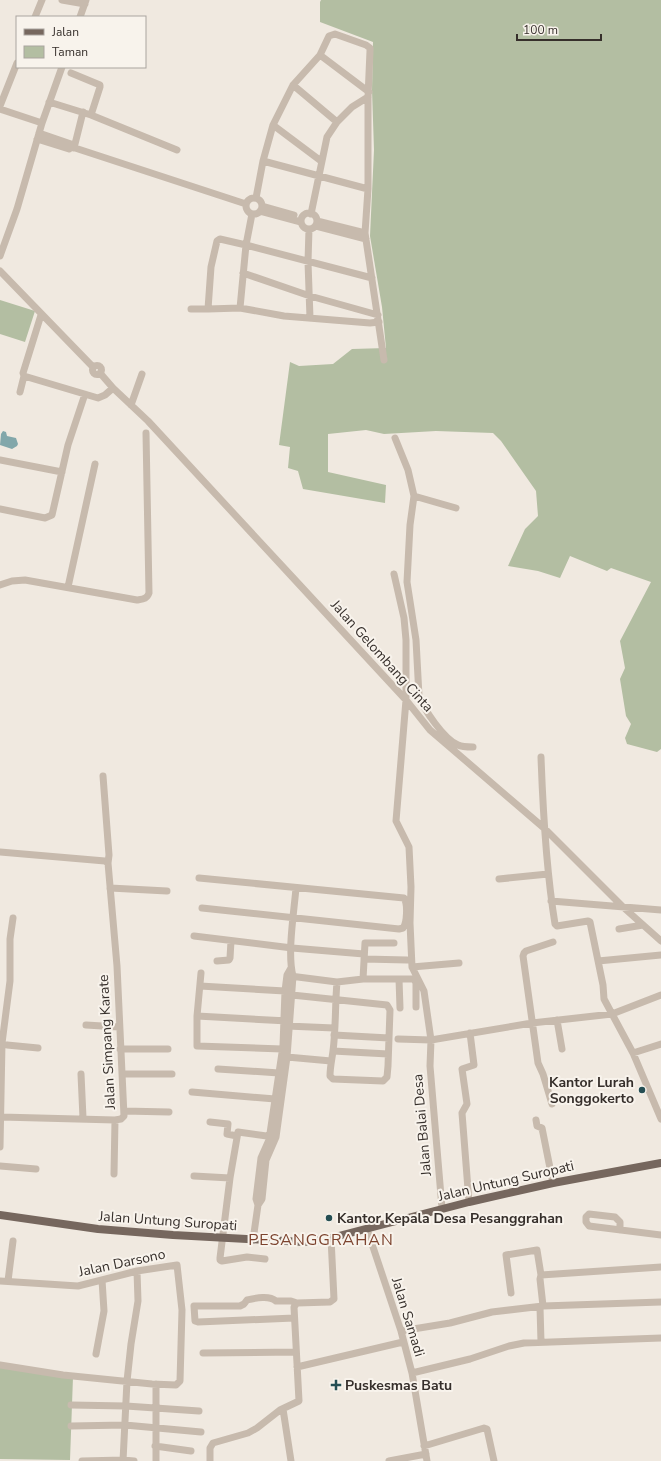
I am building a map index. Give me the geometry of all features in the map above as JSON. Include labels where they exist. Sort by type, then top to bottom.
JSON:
[{"type":"main road","name":"Jalan Untung Suropati","points":[[0,1215],[116,1231],[304,1242],[331,1238],[442,1208],[553,1183],[661,1163]]},
{"type":"street","points":[[35,16],[42,0]]},
{"type":"street","points":[[62,0],[85,2],[80,16]]},
{"type":"street","points":[[256,198],[263,160],[273,125],[293,85],[320,55],[329,36],[333,33],[366,45],[370,48],[370,51],[368,94],[368,188],[365,236],[384,360]]},
{"type":"street","points":[[320,55],[368,94]]},
{"type":"street","points":[[0,106],[16,66]]},
{"type":"street","points":[[0,256],[17,208],[42,123],[62,68]]},
{"type":"street","points":[[71,73],[100,85],[91,115]]},
{"type":"street","points":[[293,85],[337,122]]},
{"type":"street","points":[[311,214],[327,138],[337,122],[368,94]]},
{"type":"street","points":[[50,102],[91,115],[177,150]]},
{"type":"street","points":[[0,109],[42,123]]},
{"type":"street","points":[[73,148],[83,112]]},
{"type":"street","points":[[273,125],[321,162]]},
{"type":"street","points":[[38,136],[69,149],[73,148],[246,204]]},
{"type":"street","points":[[263,160],[318,176],[368,188]]},
{"type":"street","points":[[246,204],[251,198],[256,198],[260,200],[261,209]]},
{"type":"street","points":[[246,204],[248,211],[252,214]]},
{"type":"street","points":[[252,214],[261,209]]},
{"type":"street","points":[[261,209],[302,219]]},
{"type":"street","points":[[240,308],[246,245],[252,214]]},
{"type":"street","points":[[302,219],[307,214],[316,216],[308,262],[310,318]]},
{"type":"street","points":[[302,219],[305,228],[314,225],[365,236]]},
{"type":"street","points":[[208,309],[211,267],[217,241],[220,239],[372,278]]},
{"type":"street","points":[[0,271],[41,315],[23,373],[24,376],[20,392]]},
{"type":"street","points":[[243,274],[378,319]]},
{"type":"street","points":[[191,309],[240,308],[284,316],[370,323],[378,319]]},
{"type":"street","name":"Jalan Gelombang Cinta","points":[[41,315],[93,368],[92,371],[94,374],[96,375],[100,373],[113,388],[151,425],[406,700],[430,730],[544,828],[623,907],[661,941]]},
{"type":"street","points":[[131,405],[142,374]]},
{"type":"street","points":[[24,376],[98,398],[102,397],[113,388]]},
{"type":"street","points":[[0,509],[45,518],[49,517],[53,513],[68,445],[85,394]]},
{"type":"street","points":[[0,585],[12,581],[24,580],[137,600],[143,599],[148,595],[146,433]]},
{"type":"street","points":[[395,438],[408,470],[414,496],[410,525],[407,582],[416,640],[419,696],[433,722],[454,743],[462,746],[473,747]]},
{"type":"street","points":[[0,460],[62,472]]},
{"type":"street","points":[[68,587],[95,464]]},
{"type":"street","points":[[414,496],[456,508]]},
{"type":"street","points":[[394,574],[404,618],[406,640],[406,700],[396,821],[409,847],[412,967],[458,963]]},
{"type":"street","points":[[541,757],[544,828],[551,901],[555,924],[556,926],[589,921],[598,961],[604,999],[633,1053],[661,1119]]},
{"type":"street","name":"Jalan Simpang Karate","points":[[1,1117],[115,1120],[123,1118],[124,1111],[117,966],[108,864],[103,776]]},
{"type":"street","points":[[0,852],[105,861],[108,864]]},
{"type":"street","points":[[499,880],[548,874]]},
{"type":"street","points":[[199,878],[404,898],[406,902],[406,925],[399,929],[202,908]]},
{"type":"street","points":[[110,888],[167,891]]},
{"type":"street","points":[[273,1137],[275,1099],[287,1057],[287,994],[291,968],[296,888]]},
{"type":"street","points":[[551,901],[661,910]]},
{"type":"street","points":[[0,1147],[3,999],[10,981],[10,939],[13,918]]},
{"type":"street","points":[[619,929],[643,925]]},
{"type":"street","points":[[194,936],[407,960]]},
{"type":"street","points":[[217,961],[229,960],[231,941]]},
{"type":"street","points":[[552,1104],[543,1074],[538,1065],[523,954],[526,951],[553,942]]},
{"type":"street","points":[[363,979],[364,944],[394,943]]},
{"type":"street","points":[[598,961],[661,955]]},
{"type":"street","name":"Jalan Balai Desa","points":[[412,967],[424,991],[431,1040],[430,1066],[442,1208]]},
{"type":"street","points":[[201,973],[197,1016],[197,1046],[282,1049]]},
{"type":"street","points":[[290,976],[337,982],[363,979],[414,979],[416,1007]]},
{"type":"street","points":[[399,979],[400,1008]]},
{"type":"street","points":[[200,986],[287,994],[336,1000],[388,1006],[390,1010],[387,1077],[383,1081],[333,1079],[330,1076],[333,1051],[334,1032],[336,1000],[337,982]]},
{"type":"street","points":[[398,1039],[431,1040],[532,1023],[612,1014],[661,995]]},
{"type":"street","points":[[197,1016],[287,1023],[334,1032],[389,1038]]},
{"type":"street","points":[[557,1020],[562,1049]]},
{"type":"street","points":[[253,1240],[258,1205],[262,1199],[267,1155],[273,1137],[281,1075],[282,1049],[287,1023]]},
{"type":"street","points":[[86,1025],[119,1027]]},
{"type":"street","points":[[469,1202],[462,1113],[468,1104],[462,1069],[474,1065],[470,1033]]},
{"type":"street","points":[[1,1043],[38,1048]]},
{"type":"street","points":[[633,1053],[661,1044]]},
{"type":"street","points":[[120,1049],[168,1049]]},
{"type":"street","points":[[333,1051],[388,1054]]},
{"type":"street","points":[[287,1057],[331,1061]]},
{"type":"street","points":[[218,1069],[281,1075]]},
{"type":"street","points":[[81,1074],[83,1118]]},
{"type":"street","points":[[122,1074],[172,1074]]},
{"type":"street","points":[[192,1092],[275,1099]]},
{"type":"street","points":[[124,1111],[169,1112]]},
{"type":"street","points":[[114,1174],[115,1120]]},
{"type":"street","points":[[536,1120],[537,1126],[542,1128],[553,1183]]},
{"type":"street","points":[[210,1122],[228,1124],[227,1134],[237,1136]]},
{"type":"street","points":[[265,1259],[253,1257],[228,1261],[220,1260],[230,1178],[238,1132],[273,1137]]},
{"type":"street","points":[[0,1166],[36,1169]]},
{"type":"street","points":[[194,1176],[230,1178]]},
{"type":"street","name":"Jalan Samadi","points":[[366,1229],[401,1332],[412,1373],[427,1458]]},
{"type":"street","points":[[620,1230],[661,1234]]},
{"type":"street","points":[[294,1318],[198,1322],[195,1320],[194,1306],[240,1306],[247,1300],[268,1297],[273,1298],[276,1301],[330,1302],[334,1299],[331,1238]]},
{"type":"street","points":[[8,1281],[13,1241]]},
{"type":"street","points":[[511,1293],[506,1255],[537,1250],[541,1275],[541,1342]]},
{"type":"street","name":"Jalan Darsono","points":[[0,1281],[78,1286],[137,1271],[177,1265],[182,1310],[180,1381],[178,1384],[174,1385],[156,1384]]},
{"type":"street","points":[[541,1275],[661,1267]]},
{"type":"street","points":[[123,1460],[127,1381],[138,1301],[137,1271]]},
{"type":"street","points":[[96,1354],[104,1311],[102,1280]]},
{"type":"street","points":[[210,1461],[210,1448],[213,1443],[248,1433],[299,1400],[294,1318],[294,1307],[297,1302]]},
{"type":"street","points":[[401,1332],[450,1323],[492,1312],[541,1307],[661,1302]]},
{"type":"street","points":[[412,1373],[518,1344],[661,1338]]},
{"type":"street","points":[[297,1367],[403,1342]]},
{"type":"street","points":[[203,1353],[296,1352]]},
{"type":"street","points":[[0,1365],[63,1375],[156,1384],[156,1461]]},
{"type":"street","points":[[71,1405],[126,1406],[199,1411]]},
{"type":"street","points":[[283,1409],[291,1461]]},
{"type":"street","points":[[71,1426],[125,1425],[201,1432]]},
{"type":"street","points":[[424,1446],[484,1428],[487,1429],[494,1461]]},
{"type":"street","points":[[156,1446],[191,1451]]},
{"type":"street","points":[[389,1461],[427,1458]]},
{"type":"street","points":[[82,1461],[134,1461]]},
{"type":"green space","points":[[321,0],[661,0],[661,749],[657,752],[627,744],[625,738],[631,724],[626,716],[620,679],[625,668],[620,641],[651,582],[611,568],[607,571],[570,556],[560,578],[538,571],[508,566],[525,529],[538,516],[536,491],[501,441],[493,433],[436,431],[384,434],[366,430],[328,434],[328,472],[386,485],[385,503],[303,489],[298,471],[288,468],[290,447],[279,445],[290,362],[299,366],[333,364],[352,349],[386,348],[382,307],[370,236],[374,150],[372,90],[373,42],[320,22]]},
{"type":"green space","points":[[0,300],[35,311],[25,342],[0,334]]},
{"type":"green space","points":[[0,1366],[73,1377],[70,1460],[0,1459]]},
{"type":"water","points":[[3,431],[6,432],[7,436],[16,438],[18,444],[17,446],[12,449],[0,445],[1,434]]},
{"type":"place","name":"Kantor Lurah Songgokerto","points":[[642,1090]]},
{"type":"place","name":"Kantor Kepala Desa Pesanggrahan","points":[[329,1218]]},
{"type":"place","name":"Puskesmas Batu","points":[[336,1385]]},
{"type":"district","name":"PESANGGRAHAN","points":[[321,1240]]}]
